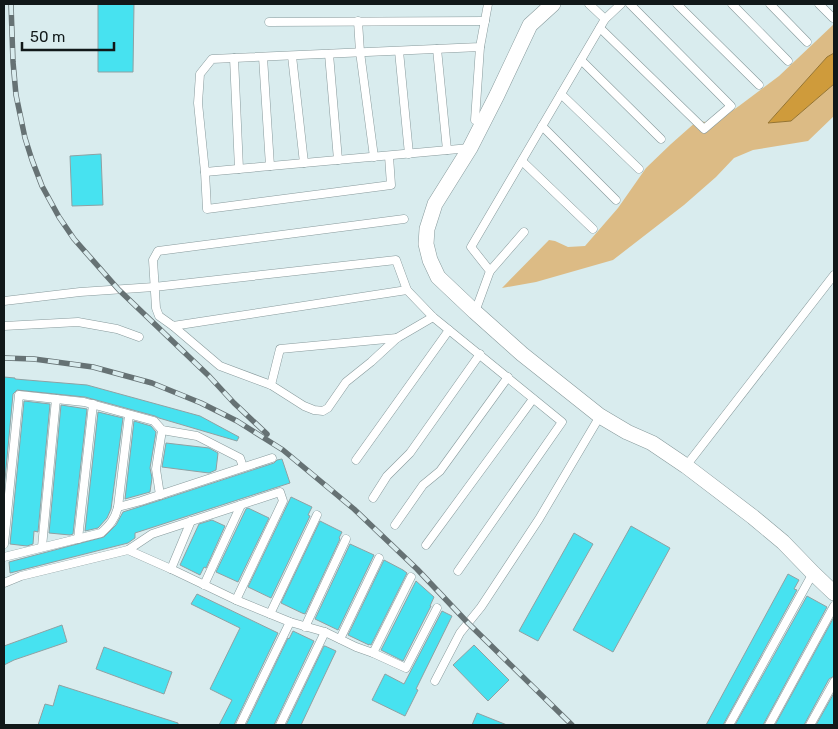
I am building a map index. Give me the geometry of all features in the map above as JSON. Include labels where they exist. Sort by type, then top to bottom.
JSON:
[{"type":"street","points":[[553,4],[530,25],[470,148],[435,204],[427,229],[426,244],[430,260],[438,277],[522,354],[600,416],[627,432],[652,443],[686,466],[753,517],[783,542],[834,593]]},
{"type":"lane","points":[[474,120],[480,47],[488,4]]},
{"type":"lane","points":[[589,4],[605,19]]},
{"type":"lane","points":[[490,272],[471,247],[605,19],[621,4]]},
{"type":"lane","points":[[600,28],[704,129],[731,106],[630,4]]},
{"type":"lane","points":[[677,4],[759,85]]},
{"type":"lane","points":[[732,4],[788,61]]},
{"type":"lane","points":[[770,4],[806,42]]},
{"type":"lane","points":[[819,4],[834,17]]},
{"type":"lane","points":[[358,21],[360,52],[374,157]]},
{"type":"lane","points":[[269,22],[485,21]]},
{"type":"lane","points":[[389,156],[392,185],[207,209],[206,172],[198,103],[200,74],[212,59],[480,47]]},
{"type":"lane","points":[[437,49],[447,150]]},
{"type":"lane","points":[[399,51],[409,154]]},
{"type":"lane","points":[[329,54],[338,160]]},
{"type":"lane","points":[[292,56],[304,163]]},
{"type":"lane","points":[[263,57],[270,166]]},
{"type":"lane","points":[[234,58],[239,169]]},
{"type":"lane","points":[[581,60],[661,139]]},
{"type":"lane","points":[[561,94],[639,168]]},
{"type":"lane","points":[[542,126],[616,200]]},
{"type":"lane","points":[[206,172],[470,148]]},
{"type":"lane","points":[[522,161],[593,229]]},
{"type":"lane","points":[[404,219],[158,251],[153,260],[156,308],[159,316],[220,366],[271,386],[304,406],[323,411],[328,408],[346,382],[397,338],[433,317]]},
{"type":"lane","points":[[475,312],[490,272],[524,232]]},
{"type":"lane","points":[[4,301],[80,292],[154,287],[396,260],[407,290],[433,317],[562,422],[458,571]]},
{"type":"lane","points":[[686,466],[834,275]]},
{"type":"lane","points":[[173,326],[407,290]]},
{"type":"lane","points":[[4,326],[78,322],[117,329],[139,337]]},
{"type":"lane","points":[[356,460],[449,330]]},
{"type":"lane","points":[[271,386],[280,350],[397,338]]},
{"type":"lane","points":[[373,498],[387,476],[410,453],[480,354]]},
{"type":"lane","points":[[395,525],[423,486],[440,470],[508,377]]},
{"type":"lane","points":[[4,544],[19,395],[84,402],[154,421],[162,430],[197,436],[240,458],[243,467]]},
{"type":"lane","points":[[42,547],[56,399]]},
{"type":"lane","points":[[426,545],[533,399]]},
{"type":"lane","points":[[78,539],[93,404]]},
{"type":"lane","points":[[4,557],[101,533],[110,524],[115,517],[118,507],[129,415]]},
{"type":"lane","points":[[435,681],[460,633],[481,608],[534,527],[600,416]]},
{"type":"lane","points":[[160,494],[156,468],[162,430]]},
{"type":"lane","points":[[118,507],[272,458]]},
{"type":"lane","points":[[4,583],[21,576],[128,550],[152,534],[280,492],[283,501],[236,600]]},
{"type":"lane","points":[[204,585],[241,505]]},
{"type":"lane","points":[[270,614],[317,515]]},
{"type":"lane","points":[[171,569],[191,521]]},
{"type":"lane","points":[[305,626],[346,540]]},
{"type":"lane","points":[[128,550],[236,600],[290,622],[324,632],[406,668],[437,608]]},
{"type":"lane","points":[[340,639],[379,558]]},
{"type":"lane","points":[[728,725],[813,574]]},
{"type":"lane","points":[[373,653],[411,577]]},
{"type":"lane","points":[[769,725],[834,606]]},
{"type":"lane","points":[[240,725],[290,622]]},
{"type":"lane","points":[[280,725],[324,632]]},
{"type":"lane","points":[[810,725],[834,682]]},
{"type":"shaded area","points":[[834,24],[834,53],[827,57],[768,123],[791,121],[834,84],[834,116],[808,141],[753,150],[734,158],[716,177],[684,205],[613,260],[536,282],[502,288],[549,240],[568,247],[585,246],[618,208],[646,168],[671,144],[697,121],[715,123],[739,106],[779,76]]},
{"type":"shaded area","points":[[834,53],[834,84],[791,121],[768,123],[827,57]]},
{"type":"building","points":[[98,4],[134,4],[133,72],[98,72]]},
{"type":"building","points":[[101,154],[103,205],[72,206],[70,156]]},
{"type":"building","points":[[4,377],[87,385],[200,416],[239,437],[237,441],[85,397],[17,390],[13,394],[4,490]]},
{"type":"building","points":[[24,401],[50,404],[38,532],[34,531],[33,544],[27,546],[10,544]]},
{"type":"building","points":[[61,405],[87,409],[73,534],[70,535],[49,533]]},
{"type":"building","points":[[98,412],[123,418],[111,509],[107,518],[98,528],[85,531]]},
{"type":"building","points":[[134,421],[151,426],[156,432],[150,468],[152,478],[150,492],[125,499]]},
{"type":"building","points":[[166,443],[209,448],[218,453],[216,470],[209,473],[162,467]]},
{"type":"building","points":[[282,459],[290,483],[135,533],[135,538],[128,543],[10,573],[9,562],[104,537],[116,525],[123,512]]},
{"type":"building","points":[[291,497],[312,507],[308,515],[310,516],[271,598],[248,587]]},
{"type":"building","points":[[248,508],[269,518],[238,582],[216,572]]},
{"type":"building","points":[[212,520],[225,526],[206,568],[204,567],[200,575],[180,565],[199,524]]},
{"type":"building","points":[[320,521],[342,532],[305,614],[281,603]]},
{"type":"building","points":[[631,526],[670,548],[613,652],[573,630]]},
{"type":"building","points":[[574,533],[593,544],[538,641],[519,631]]},
{"type":"building","points":[[350,544],[374,555],[338,630],[315,619]]},
{"type":"building","points":[[384,560],[407,573],[371,645],[369,645],[348,635]]},
{"type":"building","points":[[788,574],[799,580],[794,589],[797,590],[723,725],[706,725]]},
{"type":"building","points":[[416,581],[434,597],[403,661],[381,650]]},
{"type":"building","points":[[197,594],[278,633],[234,725],[219,725],[232,700],[210,689],[240,628],[191,604]]},
{"type":"building","points":[[807,596],[827,607],[763,725],[735,725]]},
{"type":"building","points":[[442,611],[452,616],[416,689],[418,690],[405,716],[372,700],[385,674],[404,684]]},
{"type":"building","points":[[834,617],[834,676],[829,679],[804,725],[775,725]]},
{"type":"building","points":[[62,625],[67,642],[4,665],[4,646]]},
{"type":"building","points":[[293,631],[314,641],[274,725],[246,725],[288,638]]},
{"type":"building","points":[[474,645],[509,680],[488,701],[453,665]]},
{"type":"building","points":[[324,646],[336,651],[301,725],[286,725]]},
{"type":"building","points":[[104,647],[172,672],[164,694],[96,669]]},
{"type":"building","points":[[59,685],[178,723],[178,725],[38,725],[45,704],[53,706]]},
{"type":"building","points":[[834,693],[834,725],[816,725]]},
{"type":"building","points":[[477,713],[507,725],[472,725]]},
{"type":"railway","points":[[11,4],[16,95],[25,138],[42,186],[59,217],[74,239],[119,290],[267,434]]},
{"type":"railway","points":[[4,358],[34,359],[93,367],[152,383],[201,403],[237,421],[283,450],[354,509],[417,569],[468,623],[572,725]]}]
